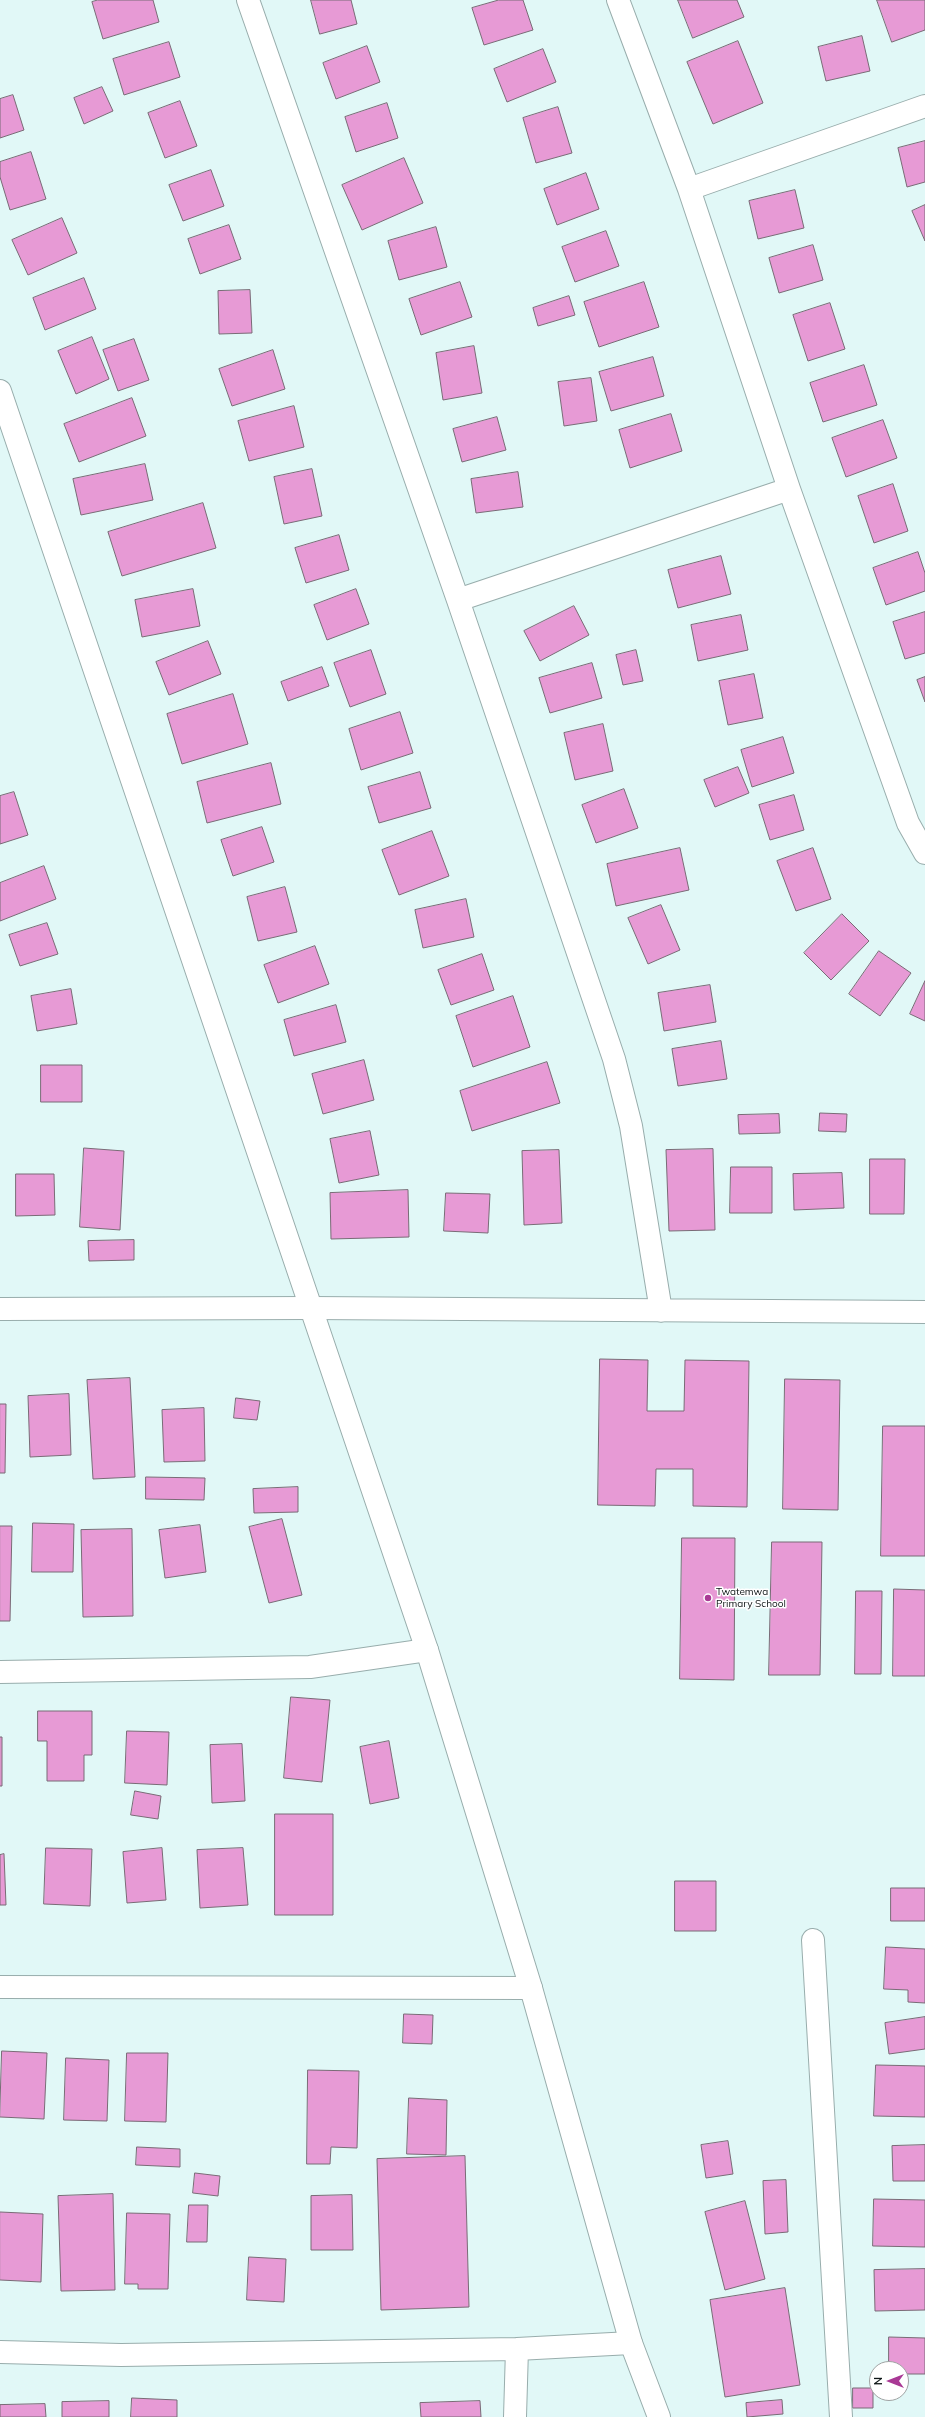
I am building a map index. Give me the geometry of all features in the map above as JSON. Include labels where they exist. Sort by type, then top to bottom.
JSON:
[{"type":"street","points":[[248,0],[458,600],[614,1059],[631,1126],[661,1311]]},
{"type":"street","points":[[618,0],[689,189],[789,489],[908,823],[925,853]]},
{"type":"street","points":[[689,189],[925,106]]},
{"type":"street","points":[[0,391],[428,1650],[531,1988],[631,2343],[659,2417]]},
{"type":"street","points":[[458,600],[789,489]]},
{"type":"street","points":[[0,1309],[311,1308],[925,1312]]},
{"type":"street","points":[[0,1672],[310,1667],[428,1650]]},
{"type":"street","points":[[812,1940],[841,2417]]},
{"type":"street","points":[[0,1986],[531,1988]]},
{"type":"street","points":[[0,2352],[121,2355],[518,2349],[631,2343]]},
{"type":"street","points":[[515,2417],[518,2349]]},
{"type":"building","points":[[98,0],[153,0],[159,22],[103,39],[92,2]]},
{"type":"building","points":[[311,0],[351,0],[357,24],[320,34]]},
{"type":"building","points":[[499,0],[523,0],[533,30],[484,45],[472,8]]},
{"type":"building","points":[[678,0],[737,0],[744,17],[693,38]]},
{"type":"building","points":[[877,0],[925,0],[925,30],[892,42]]},
{"type":"building","points":[[862,36],[870,71],[826,81],[818,47]]},
{"type":"building","points":[[738,41],[763,103],[713,124],[687,62]]},
{"type":"building","points":[[169,42],[180,77],[124,95],[113,59]]},
{"type":"building","points":[[367,46],[380,82],[336,99],[323,63]]},
{"type":"building","points":[[543,49],[556,82],[507,102],[494,69]]},
{"type":"building","points":[[102,87],[113,111],[84,124],[74,98]]},
{"type":"building","points":[[13,95],[24,130],[0,138],[0,99]]},
{"type":"building","points":[[180,101],[197,146],[165,158],[148,113]]},
{"type":"building","points":[[387,103],[398,138],[356,152],[345,117]]},
{"type":"building","points":[[558,107],[572,153],[536,163],[523,118]]},
{"type":"building","points":[[925,141],[925,182],[907,187],[898,148]]},
{"type":"building","points":[[31,152],[46,199],[10,210],[0,177],[0,162]]},
{"type":"building","points":[[404,158],[423,203],[362,230],[342,185]]},
{"type":"building","points":[[211,170],[224,206],[183,221],[169,185]]},
{"type":"building","points":[[586,173],[599,209],[557,225],[544,189]]},
{"type":"building","points":[[795,190],[804,228],[758,239],[749,201]]},
{"type":"building","points":[[925,205],[925,241],[912,211]]},
{"type":"building","points":[[62,218],[77,253],[28,275],[12,240]]},
{"type":"building","points":[[229,225],[241,259],[200,274],[188,239]]},
{"type":"building","points":[[436,227],[447,267],[399,280],[388,241]]},
{"type":"building","points":[[606,231],[619,266],[575,282],[562,247]]},
{"type":"building","points":[[813,245],[823,280],[779,293],[769,258]]},
{"type":"building","points":[[84,278],[96,309],[45,330],[33,298]]},
{"type":"building","points":[[460,282],[472,317],[421,335],[409,299]]},
{"type":"building","points":[[644,282],[659,327],[599,347],[584,302]]},
{"type":"building","points":[[250,290],[252,333],[219,334],[218,291]]},
{"type":"building","points":[[569,296],[575,315],[538,326],[533,308]]},
{"type":"building","points":[[830,303],[845,349],[808,361],[793,315]]},
{"type":"building","points":[[92,337],[109,379],[76,394],[58,351]]},
{"type":"building","points":[[134,339],[149,380],[118,391],[103,350]]},
{"type":"building","points":[[474,346],[482,393],[443,400],[436,353]]},
{"type":"building","points":[[273,350],[285,389],[232,406],[219,369]]},
{"type":"building","points":[[653,357],[664,396],[611,411],[599,372]]},
{"type":"building","points":[[864,365],[877,405],[823,422],[810,383]]},
{"type":"building","points":[[591,378],[597,421],[564,426],[558,382]]},
{"type":"building","points":[[132,398],[146,436],[79,462],[64,424]]},
{"type":"building","points":[[294,406],[304,447],[249,461],[238,421]]},
{"type":"building","points":[[671,414],[682,451],[630,468],[619,430]]},
{"type":"building","points":[[497,417],[506,450],[462,462],[453,429]]},
{"type":"building","points":[[883,420],[897,458],[846,477],[832,438]]},
{"type":"building","points":[[145,464],[153,500],[81,515],[73,479]]},
{"type":"building","points":[[312,469],[322,516],[284,524],[274,477]]},
{"type":"building","points":[[518,472],[523,507],[476,513],[471,479]]},
{"type":"building","points":[[893,484],[908,531],[874,543],[858,496]]},
{"type":"building","points":[[203,503],[216,548],[122,576],[108,532]]},
{"type":"building","points":[[339,535],[349,570],[306,583],[295,548]]},
{"type":"building","points":[[918,552],[925,573],[925,591],[886,605],[873,568]]},
{"type":"building","points":[[721,556],[731,594],[678,608],[668,570]]},
{"type":"building","points":[[193,589],[200,626],[142,637],[135,600]]},
{"type":"building","points":[[356,589],[369,624],[327,640],[314,605]]},
{"type":"building","points":[[574,606],[589,635],[540,661],[524,631]]},
{"type":"building","points":[[925,612],[925,653],[905,659],[893,622]]},
{"type":"building","points":[[741,615],[748,650],[698,661],[691,625]]},
{"type":"building","points":[[208,641],[221,674],[169,695],[156,662]]},
{"type":"building","points":[[371,650],[386,694],[350,707],[334,663]]},
{"type":"building","points":[[636,650],[643,681],[623,685],[616,655]]},
{"type":"building","points":[[592,663],[602,698],[550,713],[539,678]]},
{"type":"building","points":[[322,667],[329,686],[288,701],[281,682]]},
{"type":"building","points":[[754,674],[763,718],[728,725],[719,681]]},
{"type":"building","points":[[925,677],[925,702],[917,680]]},
{"type":"building","points":[[233,694],[248,744],[182,764],[167,714]]},
{"type":"building","points":[[400,712],[413,753],[361,770],[349,729]]},
{"type":"building","points":[[603,724],[613,771],[575,780],[564,733]]},
{"type":"building","points":[[783,737],[794,773],[752,787],[741,750]]},
{"type":"building","points":[[271,763],[281,804],[207,823],[197,782]]},
{"type":"building","points":[[738,767],[749,793],[715,807],[704,780]]},
{"type":"building","points":[[420,772],[431,808],[379,823],[368,787]]},
{"type":"building","points":[[624,789],[638,828],[596,843],[582,805]]},
{"type":"building","points":[[14,792],[28,835],[0,844],[0,796]]},
{"type":"building","points":[[794,795],[804,830],[770,840],[759,805]]},
{"type":"building","points":[[262,827],[274,862],[233,876],[221,840]]},
{"type":"building","points":[[432,831],[449,876],[399,895],[382,850]]},
{"type":"building","points":[[680,848],[689,890],[616,906],[607,864]]},
{"type":"building","points":[[813,848],[831,899],[796,911],[777,861]]},
{"type":"building","points":[[44,866],[56,899],[0,921],[0,883]]},
{"type":"building","points":[[285,887],[297,932],[258,941],[247,897]]},
{"type":"building","points":[[466,899],[474,937],[423,948],[415,910]]},
{"type":"building","points":[[661,905],[680,950],[648,964],[628,918]]},
{"type":"building","points":[[842,914],[869,941],[831,980],[804,953]]},
{"type":"building","points":[[47,923],[58,954],[20,966],[9,935]]},
{"type":"building","points":[[315,946],[329,984],[278,1003],[264,965]]},
{"type":"building","points":[[879,951],[911,973],[880,1016],[849,994]]},
{"type":"building","points":[[482,954],[494,990],[451,1005],[438,970]]},
{"type":"building","points":[[925,981],[925,1021],[910,1014]]},
{"type":"building","points":[[710,985],[716,1022],[664,1031],[658,993]]},
{"type":"building","points":[[71,989],[77,1024],[37,1031],[31,996]]},
{"type":"building","points":[[513,996],[530,1047],[473,1067],[456,1016]]},
{"type":"building","points":[[336,1005],[346,1042],[294,1056],[284,1020]]},
{"type":"building","points":[[721,1041],[727,1079],[678,1086],[672,1049]]},
{"type":"building","points":[[364,1060],[374,1100],[323,1114],[312,1074]]},
{"type":"building","points":[[547,1062],[560,1103],[472,1131],[460,1091]]},
{"type":"building","points":[[41,1065],[82,1065],[82,1102],[41,1102]]},
{"type":"building","points":[[820,1113],[847,1114],[846,1132],[819,1131]]},
{"type":"building","points":[[779,1114],[780,1133],[739,1134],[738,1115]]},
{"type":"building","points":[[370,1131],[379,1175],[339,1183],[330,1139]]},
{"type":"building","points":[[84,1148],[124,1151],[120,1230],[80,1227]]},
{"type":"building","points":[[713,1149],[715,1230],[669,1231],[666,1150]]},
{"type":"building","points":[[559,1150],[562,1223],[524,1225],[522,1151]]},
{"type":"building","points":[[870,1159],[905,1159],[904,1214],[870,1214]]},
{"type":"building","points":[[731,1167],[772,1167],[772,1213],[730,1213]]},
{"type":"building","points":[[842,1173],[844,1208],[794,1210],[793,1174]]},
{"type":"building","points":[[16,1174],[54,1174],[55,1215],[16,1216]]},
{"type":"building","points":[[408,1190],[409,1237],[331,1239],[330,1193]]},
{"type":"building","points":[[446,1193],[490,1194],[488,1233],[444,1231]]},
{"type":"building","points":[[134,1240],[134,1260],[89,1261],[88,1241]]},
{"type":"building","points":[[600,1359],[648,1360],[647,1411],[684,1411],[685,1360],[749,1361],[747,1507],[693,1506],[693,1469],[656,1469],[655,1506],[598,1505]]},
{"type":"building","points":[[130,1378],[135,1477],[93,1479],[87,1380]]},
{"type":"building","points":[[785,1379],[840,1380],[838,1510],[783,1509]]},
{"type":"building","points":[[69,1394],[71,1455],[30,1457],[28,1396]]},
{"type":"building","points":[[236,1398],[260,1401],[257,1420],[234,1418]]},
{"type":"building","points":[[0,1404],[6,1404],[5,1473],[0,1473]]},
{"type":"building","points":[[204,1408],[205,1461],[164,1462],[162,1410]]},
{"type":"building","points":[[883,1426],[925,1426],[925,1556],[881,1556]]},
{"type":"building","points":[[146,1477],[205,1478],[204,1500],[146,1499]]},
{"type":"building","points":[[298,1487],[298,1512],[254,1513],[253,1489]]},
{"type":"building","points":[[282,1519],[302,1595],[269,1603],[249,1527]]},
{"type":"building","points":[[33,1523],[74,1524],[73,1572],[32,1572]]},
{"type":"building","points":[[200,1525],[206,1572],[165,1578],[159,1530]]},
{"type":"building","points":[[0,1526],[12,1526],[10,1621],[0,1621]]},
{"type":"building","points":[[132,1529],[133,1616],[83,1617],[81,1530]]},
{"type":"building","points":[[682,1538],[735,1538],[734,1680],[680,1679]]},
{"type":"building","points":[[772,1542],[822,1542],[820,1675],[769,1675]]},
{"type":"building","points":[[894,1589],[925,1590],[925,1676],[893,1676]]},
{"type":"building","points":[[856,1591],[882,1591],[881,1674],[855,1674]]},
{"type":"building","points":[[291,1697],[330,1700],[322,1782],[284,1778]]},
{"type":"building","points":[[38,1711],[92,1711],[92,1755],[84,1755],[84,1781],[47,1781],[47,1741],[38,1741]]},
{"type":"building","points":[[127,1731],[169,1732],[167,1785],[125,1783]]},
{"type":"building","points":[[0,1737],[2,1737],[2,1786],[0,1786]]},
{"type":"building","points":[[389,1741],[399,1798],[370,1804],[360,1747]]},
{"type":"building","points":[[242,1744],[245,1801],[212,1803],[210,1745]]},
{"type":"building","points":[[135,1791],[161,1796],[158,1819],[131,1815]]},
{"type":"building","points":[[275,1814],[333,1814],[333,1915],[275,1915]]},
{"type":"building","points":[[46,1848],[92,1849],[90,1906],[44,1904]]},
{"type":"building","points":[[162,1848],[166,1900],[127,1903],[123,1852]]},
{"type":"building","points":[[243,1848],[248,1905],[200,1908],[197,1850]]},
{"type":"building","points":[[4,1854],[6,1905],[0,1905],[0,1855]]},
{"type":"building","points":[[675,1881],[716,1881],[716,1931],[675,1931]]},
{"type":"building","points":[[891,1888],[925,1888],[925,1921],[891,1921]]},
{"type":"building","points":[[886,1947],[925,1949],[925,2003],[908,2002],[908,1990],[884,1989]]},
{"type":"building","points":[[404,2014],[433,2015],[432,2044],[403,2043]]},
{"type":"building","points":[[925,2017],[925,2049],[889,2054],[885,2023]]},
{"type":"building","points":[[2,2051],[47,2053],[44,2119],[0,2117]]},
{"type":"building","points":[[127,2053],[168,2053],[166,2122],[125,2121]]},
{"type":"building","points":[[66,2058],[109,2060],[107,2121],[64,2120]]},
{"type":"building","points":[[876,2065],[925,2066],[925,2117],[874,2116]]},
{"type":"building","points":[[308,2070],[359,2071],[357,2148],[331,2147],[330,2164],[307,2164]]},
{"type":"building","points":[[409,2098],[447,2100],[446,2155],[407,2154]]},
{"type":"building","points":[[728,2141],[733,2174],[706,2178],[701,2145]]},
{"type":"building","points":[[925,2145],[925,2181],[893,2181],[892,2146]]},
{"type":"building","points":[[137,2147],[180,2149],[180,2167],[136,2165]]},
{"type":"building","points":[[465,2156],[469,2307],[381,2310],[377,2159]]},
{"type":"building","points":[[195,2173],[220,2176],[218,2196],[193,2193]]},
{"type":"building","points":[[786,2180],[788,2232],[765,2234],[763,2181]]},
{"type":"building","points":[[113,2194],[115,2290],[61,2291],[58,2196]]},
{"type":"building","points":[[352,2195],[353,2250],[311,2250],[311,2196]]},
{"type":"building","points":[[874,2199],[925,2200],[925,2247],[873,2246]]},
{"type":"building","points":[[745,2201],[765,2279],[725,2290],[705,2212]]},
{"type":"building","points":[[189,2205],[208,2205],[207,2242],[187,2242]]},
{"type":"building","points":[[0,2212],[43,2214],[41,2282],[0,2280]]},
{"type":"building","points":[[127,2213],[170,2214],[168,2289],[138,2289],[138,2284],[125,2284]]},
{"type":"building","points":[[249,2257],[286,2259],[284,2302],[247,2300]]},
{"type":"building","points":[[925,2269],[925,2310],[875,2311],[874,2270]]},
{"type":"building","points":[[785,2288],[800,2385],[725,2397],[710,2300]]},
{"type":"building","points":[[889,2337],[925,2338],[925,2374],[909,2374],[909,2361],[889,2361]]},
{"type":"building","points":[[853,2388],[869,2388],[869,2401],[873,2401],[873,2408],[853,2408]]},
{"type":"building","points":[[132,2398],[177,2400],[177,2417],[131,2417]]},
{"type":"building","points":[[782,2400],[783,2414],[747,2417],[746,2403]]},
{"type":"building","points":[[109,2401],[109,2417],[62,2417],[62,2402]]},
{"type":"building","points":[[480,2401],[481,2417],[421,2417],[420,2403]]},
{"type":"building","points":[[45,2404],[46,2417],[0,2417],[0,2405]]},
{"type":"place","name":"Twatemwa Primary School","points":[[708,1598]]}]
